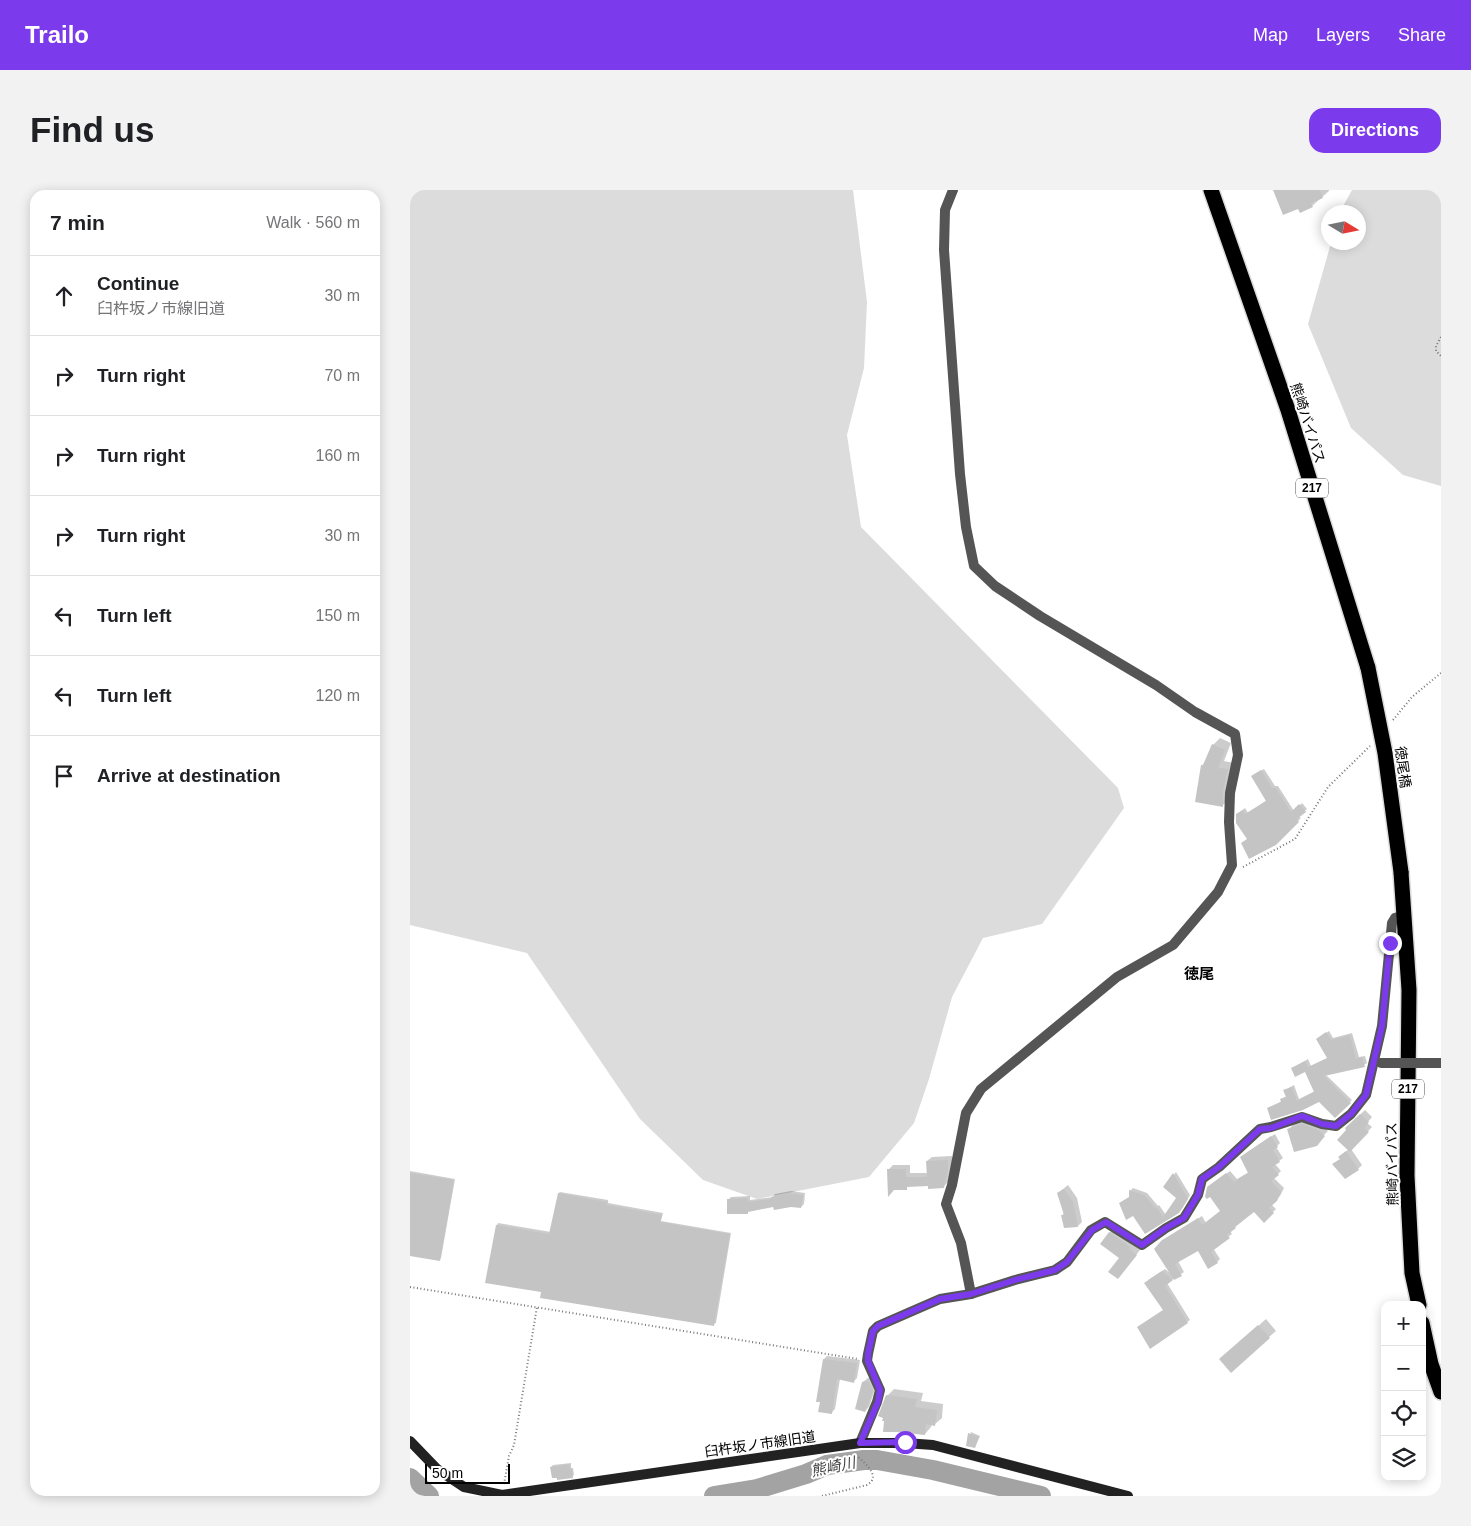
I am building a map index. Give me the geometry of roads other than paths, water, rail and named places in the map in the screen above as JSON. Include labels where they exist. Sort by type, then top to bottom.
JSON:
[{"type":"highway","name":"熊崎バイパス","points":[[1210,190],[1288,410],[1368,668]]},
{"type":"highway","name":"徳尾橋","points":[[1368,668],[1385,753],[1401,872]]},
{"type":"highway","name":"熊崎バイパス","points":[[1401,872],[1409,990],[1408,1176],[1412,1273],[1417,1301]]},
{"type":"highway","points":[[1426,1341],[1431,1364],[1441,1392]]},
{"type":"street","points":[[953,190],[945,210],[944,250],[960,474],[966,527],[974,566],[995,586],[1040,616],[1156,685],[1195,712],[1235,734],[1238,755],[1230,793],[1229,822],[1232,865],[1218,892],[1173,945],[1117,977],[981,1088],[966,1113],[952,1185],[946,1204],[961,1242],[971,1294]]},
{"type":"street","points":[[860,1443],[878,1402],[880,1390],[868,1361],[873,1331],[878,1326],[915,1311],[929,1303],[951,1296],[971,1294],[1055,1270],[1067,1262],[1092,1230],[1106,1222],[1142,1245],[1184,1218],[1198,1195],[1202,1179],[1219,1167],[1260,1129],[1271,1128],[1302,1116],[1322,1124],[1336,1126],[1351,1114],[1366,1095],[1377,1062],[1392,923],[1395,918],[1404,916]]},
{"type":"street","points":[[1377,1062],[1441,1063]]},
{"type":"street","name":"臼杵坂ノ市線旧道","points":[[410,1441],[437,1469],[464,1487],[502,1495],[860,1443],[905,1442],[933,1445],[1128,1496]]},
{"type":"waterway","name":"熊崎川","points":[[714,1496],[757,1489],[806,1474],[827,1465],[864,1460],[877,1460],[933,1470],[1041,1496]]},
{"type":"waterway","name":"熊崎川","points":[[410,1478],[429,1496]]},
{"type":"district","name":"徳尾","points":[[1199,974]]}]
